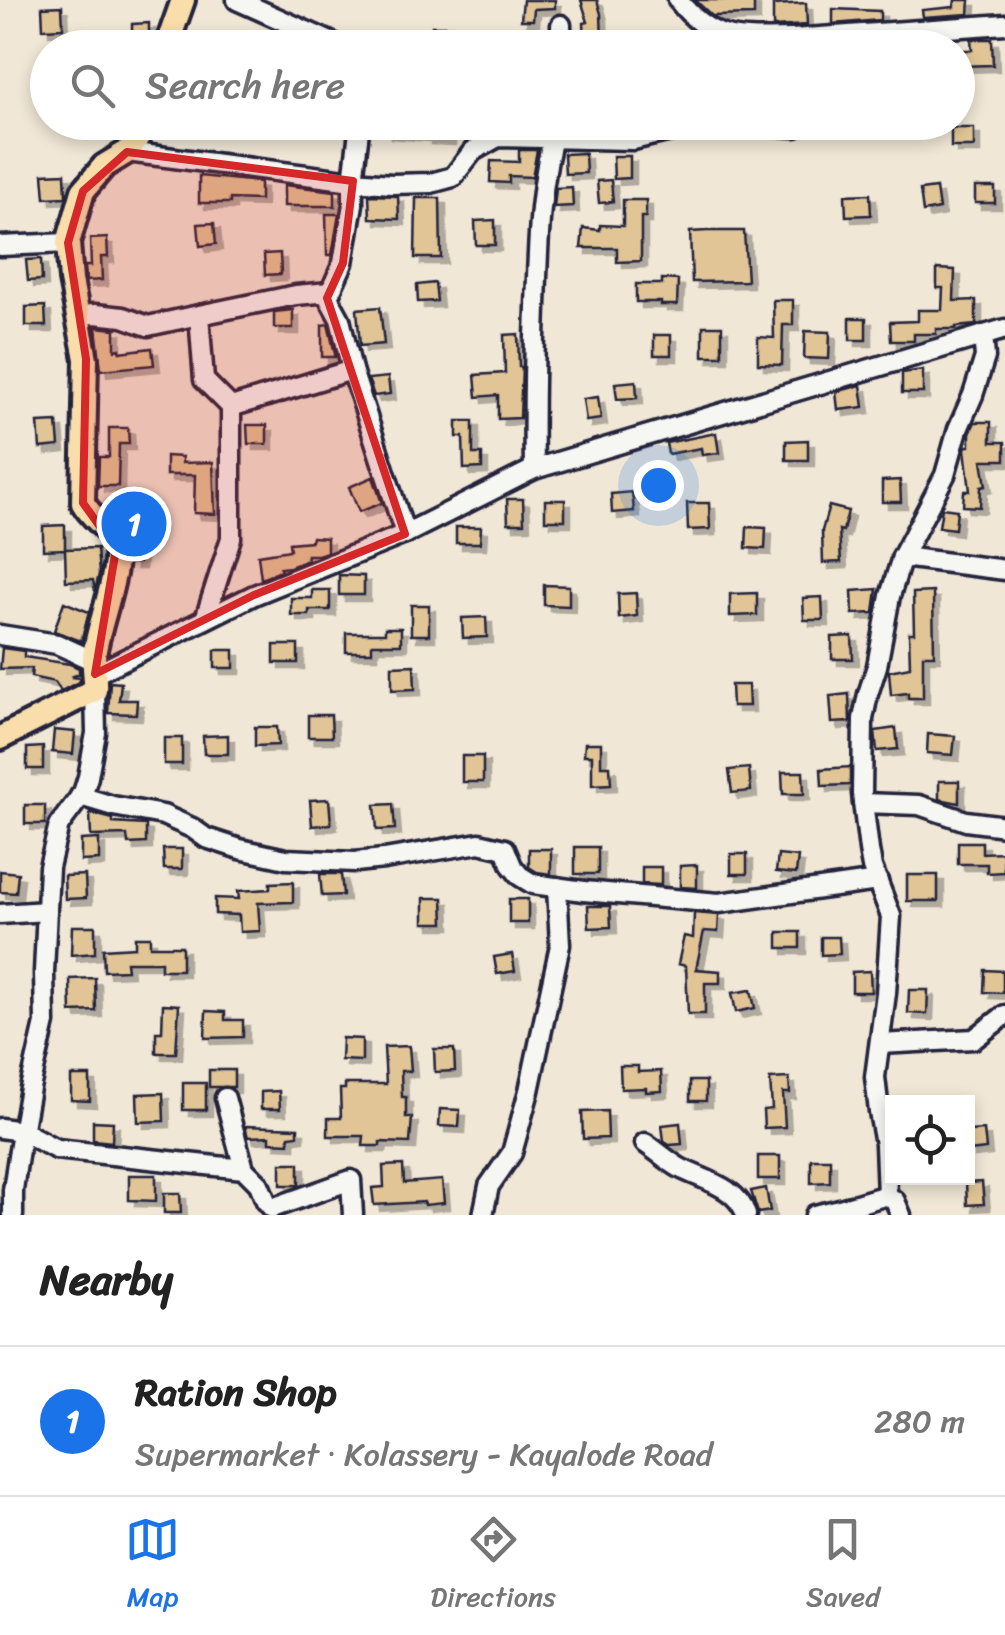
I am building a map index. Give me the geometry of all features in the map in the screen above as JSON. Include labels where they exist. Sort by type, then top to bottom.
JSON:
[{"type":"main road","points":[[172,30],[183,0]]},
{"type":"main road","points":[[0,738],[95,675],[116,549],[114,539],[84,503],[86,359],[68,243],[84,192],[104,166],[127,152],[136,140]]},
{"type":"street","points":[[237,0],[304,30]]},
{"type":"street","points":[[678,0],[692,18],[709,30]]},
{"type":"street","points":[[938,30],[1005,24]]},
{"type":"street","points":[[560,25],[560,30]]},
{"type":"street","points":[[358,140],[343,263],[330,292],[330,302],[340,319],[352,370],[405,534]]},
{"type":"street","points":[[127,152],[352,181],[431,183],[453,177],[473,151],[493,140]]},
{"type":"street","points":[[534,470],[538,218],[552,140]]},
{"type":"street","points":[[0,246],[68,243]]},
{"type":"street","points":[[78,315],[123,317],[148,326],[296,295],[330,292]]},
{"type":"street","points":[[199,315],[204,380],[231,407],[231,538],[205,620]]},
{"type":"street","points":[[95,675],[254,595],[405,534],[534,470],[1005,328]]},
{"type":"street","points":[[900,1215],[887,1194],[886,1144],[875,1076],[891,916],[872,867],[863,803],[863,718],[902,557],[946,475],[958,429],[974,395],[985,357],[983,336]]},
{"type":"street","points":[[231,407],[352,370]]},
{"type":"street","points":[[902,557],[1005,570]]},
{"type":"street","points":[[2,636],[58,644],[95,675],[94,754],[80,796],[59,825],[49,867],[46,1024],[22,1132],[13,1190],[14,1215]]},
{"type":"street","points":[[80,796],[163,814],[206,838],[286,859],[356,862],[479,842],[506,849],[512,866],[533,884],[719,904],[878,881]]},
{"type":"street","points":[[863,803],[919,805],[966,821],[1005,826]]},
{"type":"street","points":[[483,1215],[489,1186],[512,1153],[529,1091],[560,946],[557,887]]},
{"type":"street","points":[[0,914],[47,911]]},
{"type":"street","points":[[880,1044],[974,1039],[1005,1015]]},
{"type":"street","points":[[225,1098],[244,1169],[259,1184],[272,1208],[351,1180],[353,1215]]},
{"type":"street","points":[[0,1128],[22,1132],[56,1149],[244,1169]]},
{"type":"street","points":[[645,1143],[679,1167],[711,1180],[743,1204],[746,1215]]},
{"type":"street","points":[[815,1215],[842,1212],[887,1194]]},
{"type":"highlighted area","points":[[127,152],[353,181],[343,263],[327,298],[405,534],[254,595],[95,674],[116,549],[83,503],[86,359],[68,243],[83,191]]},
{"type":"building","points":[[523,0],[555,0],[555,8],[534,9],[533,20],[521,20]]},
{"type":"building","points":[[581,0],[597,0],[602,30],[584,30],[584,23],[588,22]]},
{"type":"building","points":[[695,0],[754,0],[754,15],[712,16]]},
{"type":"building","points":[[955,0],[970,0],[969,14],[923,17],[922,10],[954,7]]},
{"type":"building","points":[[806,3],[807,25],[773,27],[773,5]]},
{"type":"building","points":[[62,6],[63,28],[43,29],[42,7]]},
{"type":"building","points":[[833,9],[880,11],[880,20],[833,24]]},
{"type":"building","points":[[149,23],[149,30],[132,30],[132,24]]},
{"type":"building","points":[[432,26],[454,26],[454,30],[432,30]]},
{"type":"building","points":[[975,39],[992,39],[993,65],[975,66]]},
{"type":"building","points":[[951,140],[974,140],[974,147],[951,147]]},
{"type":"building","points":[[519,150],[537,150],[532,177],[509,176],[509,183],[490,182],[491,161],[519,162]]},
{"type":"building","points":[[585,153],[586,173],[565,174],[564,154]]},
{"type":"building","points":[[613,156],[630,156],[630,178],[614,179]]},
{"type":"building","points":[[65,173],[66,197],[45,198],[43,174]]},
{"type":"building","points":[[199,176],[260,182],[260,200],[199,203]]},
{"type":"building","points":[[611,180],[613,202],[599,203],[597,181]]},
{"type":"building","points":[[284,185],[335,191],[335,206],[284,206]]},
{"type":"building","points":[[572,187],[573,206],[554,207],[556,188]]},
{"type":"building","points":[[975,187],[995,187],[995,203],[975,203]]},
{"type":"building","points":[[936,188],[939,209],[923,212],[920,190]]},
{"type":"building","points":[[870,194],[871,215],[846,216],[845,195]]},
{"type":"building","points":[[369,195],[398,196],[399,219],[370,218]]},
{"type":"building","points":[[416,198],[440,198],[441,258],[415,258]]},
{"type":"building","points":[[623,200],[646,200],[646,217],[641,217],[641,261],[617,262],[617,248],[581,248],[583,228],[623,226]]},
{"type":"building","points":[[326,214],[339,214],[332,255],[327,255]]},
{"type":"building","points":[[495,220],[495,245],[476,245],[475,221]]},
{"type":"building","points":[[214,223],[216,244],[200,246],[198,224]]},
{"type":"building","points":[[744,231],[747,281],[692,282],[690,232]]},
{"type":"building","points":[[107,238],[108,257],[101,257],[102,280],[86,281],[85,266],[91,266],[90,239]]},
{"type":"building","points":[[280,253],[281,274],[265,275],[264,254]]},
{"type":"building","points":[[41,259],[42,280],[28,281],[26,260]]},
{"type":"building","points":[[937,269],[955,270],[954,301],[976,300],[976,325],[936,329],[936,334],[914,334],[914,341],[891,341],[890,322],[918,321],[918,310],[942,310],[943,288],[937,288]]},
{"type":"building","points":[[662,279],[678,280],[677,305],[636,302],[636,284],[662,284]]},
{"type":"building","points":[[435,283],[437,301],[418,302],[417,285]]},
{"type":"building","points":[[773,300],[793,300],[793,325],[783,325],[782,365],[758,364],[758,337],[774,338]]},
{"type":"building","points":[[45,306],[46,326],[26,326],[26,307]]},
{"type":"building","points":[[380,307],[384,344],[360,346],[357,309]]},
{"type":"building","points":[[293,310],[293,328],[274,328],[274,312]]},
{"type":"building","points":[[850,318],[866,318],[866,340],[850,340]]},
{"type":"building","points":[[328,324],[335,357],[322,357],[322,325]]},
{"type":"building","points":[[703,326],[722,326],[722,356],[703,356]]},
{"type":"building","points":[[96,327],[115,329],[115,350],[120,352],[152,348],[154,365],[101,370]]},
{"type":"building","points":[[805,331],[830,332],[829,359],[804,358]]},
{"type":"building","points":[[518,334],[522,367],[520,418],[498,419],[498,395],[477,397],[475,375],[505,373],[504,335]]},
{"type":"building","points":[[654,335],[671,335],[671,355],[654,355]]},
{"type":"building","points":[[923,370],[923,393],[902,393],[902,373]]},
{"type":"building","points":[[388,377],[390,394],[374,396],[368,379]]},
{"type":"building","points":[[636,381],[637,398],[617,399],[615,383]]},
{"type":"building","points":[[861,385],[864,407],[838,410],[836,392]]},
{"type":"building","points":[[598,397],[601,419],[586,421],[583,399]]},
{"type":"building","points":[[457,421],[473,421],[473,454],[482,454],[482,468],[464,469],[463,437],[457,437]]},
{"type":"building","points":[[57,422],[59,446],[40,448],[38,423]]},
{"type":"building","points":[[975,422],[991,422],[991,442],[1005,442],[1005,460],[982,460],[986,486],[981,487],[980,507],[963,506],[964,491],[970,491],[965,449],[970,446]]},
{"type":"building","points":[[247,425],[267,425],[267,444],[248,444]]},
{"type":"building","points":[[109,428],[128,428],[129,444],[119,444],[118,486],[98,486],[99,457],[109,457]]},
{"type":"building","points":[[716,433],[719,453],[702,455],[701,448],[668,454],[666,443]]},
{"type":"building","points":[[808,440],[808,460],[786,460],[786,441]]},
{"type":"building","points":[[166,456],[182,457],[182,463],[213,462],[215,514],[194,513],[195,475],[166,475]]},
{"type":"building","points":[[373,477],[382,503],[359,512],[349,487]]},
{"type":"building","points":[[900,480],[901,502],[882,502],[882,481]]},
{"type":"building","points":[[632,492],[634,511],[612,513],[611,494]]},
{"type":"building","points":[[507,499],[523,499],[524,523],[508,523]]},
{"type":"building","points":[[545,500],[565,500],[565,520],[545,520]]},
{"type":"building","points":[[687,503],[709,503],[710,529],[688,530]]},
{"type":"building","points":[[829,506],[848,511],[843,531],[839,530],[841,562],[823,563],[822,531]]},
{"type":"building","points":[[942,508],[957,510],[955,529],[939,527]]},
{"type":"building","points":[[129,513],[143,516],[136,545],[141,545],[139,563],[131,563],[129,533],[125,529]]},
{"type":"building","points":[[65,525],[65,549],[43,550],[43,526]]},
{"type":"building","points":[[456,527],[481,527],[480,543],[456,543]]},
{"type":"building","points":[[747,527],[766,528],[765,549],[746,548]]},
{"type":"building","points":[[312,537],[327,538],[327,552],[307,555],[308,560],[280,568],[281,571],[261,579],[258,555],[290,550],[289,543],[311,541]]},
{"type":"building","points":[[97,548],[99,574],[95,591],[93,580],[66,581],[65,549]]},
{"type":"building","points":[[339,575],[364,576],[364,595],[339,595]]},
{"type":"building","points":[[544,585],[569,586],[569,606],[544,605]]},
{"type":"building","points":[[877,589],[874,613],[853,614],[852,591]]},
{"type":"building","points":[[312,590],[330,590],[330,610],[291,615],[291,598],[312,598]]},
{"type":"building","points":[[933,592],[934,655],[923,655],[923,698],[908,698],[908,693],[891,695],[889,671],[910,667],[913,593]]},
{"type":"building","points":[[636,593],[637,616],[619,618],[618,594]]},
{"type":"building","points":[[757,593],[757,615],[730,616],[730,594]]},
{"type":"building","points":[[822,597],[823,620],[804,620],[803,598]]},
{"type":"building","points":[[64,602],[89,612],[81,641],[54,631]]},
{"type":"building","points":[[411,605],[429,605],[429,635],[411,635]]},
{"type":"building","points":[[486,617],[487,637],[463,638],[462,618]]},
{"type":"building","points":[[385,628],[401,628],[401,644],[372,644],[372,652],[346,652],[346,633],[385,633]]},
{"type":"building","points":[[852,636],[853,659],[832,659],[832,637]]},
{"type":"building","points":[[274,645],[298,645],[298,663],[274,663]]},
{"type":"building","points":[[2,648],[24,651],[24,657],[70,664],[79,668],[79,674],[71,677],[80,681],[61,691],[55,682],[31,677],[32,668],[0,669]]},
{"type":"building","points":[[215,650],[234,650],[234,668],[215,668]]},
{"type":"building","points":[[414,665],[415,689],[392,690],[392,666]]},
{"type":"building","points":[[110,682],[121,683],[119,700],[137,700],[136,714],[108,713]]},
{"type":"building","points":[[731,685],[748,685],[749,706],[732,706]]},
{"type":"building","points":[[849,694],[850,722],[832,723],[830,696]]},
{"type":"building","points":[[308,715],[331,715],[332,737],[308,737]]},
{"type":"building","points":[[255,727],[277,727],[278,745],[255,746]]},
{"type":"building","points":[[896,728],[898,749],[877,751],[875,731]]},
{"type":"building","points":[[54,730],[75,732],[73,754],[52,752]]},
{"type":"building","points":[[928,734],[955,736],[953,755],[927,753]]},
{"type":"building","points":[[228,735],[228,754],[204,754],[203,736]]},
{"type":"building","points":[[164,738],[182,738],[182,764],[164,764]]},
{"type":"building","points":[[585,743],[601,743],[601,766],[610,766],[611,784],[592,785],[592,755],[584,755]]},
{"type":"building","points":[[43,747],[43,769],[27,769],[27,748]]},
{"type":"building","points":[[462,756],[483,756],[483,782],[462,782]]},
{"type":"building","points":[[850,767],[850,785],[822,786],[821,769]]},
{"type":"building","points":[[749,768],[751,791],[732,793],[729,770]]},
{"type":"building","points":[[782,772],[803,772],[804,794],[783,794]]},
{"type":"building","points":[[939,781],[959,781],[959,803],[939,799]]},
{"type":"building","points":[[329,799],[331,824],[312,826],[310,800]]},
{"type":"building","points":[[393,804],[395,829],[377,830],[375,805]]},
{"type":"building","points":[[25,805],[45,805],[45,824],[25,824]]},
{"type":"building","points":[[90,813],[113,819],[113,823],[146,825],[146,843],[128,844],[127,835],[91,836]]},
{"type":"building","points":[[99,839],[99,860],[81,861],[81,840]]},
{"type":"building","points":[[958,842],[982,842],[982,853],[1003,852],[1004,872],[987,873],[987,864],[958,864]]},
{"type":"building","points":[[575,847],[598,847],[598,874],[575,874]]},
{"type":"building","points":[[163,849],[182,849],[182,869],[164,869]]},
{"type":"building","points":[[529,849],[551,849],[551,874],[529,867]]},
{"type":"building","points":[[731,854],[747,854],[747,874],[731,874]]},
{"type":"building","points":[[778,855],[798,857],[796,874],[776,872]]},
{"type":"building","points":[[697,865],[697,888],[680,887],[680,866]]},
{"type":"building","points":[[642,867],[661,867],[661,885],[642,884]]},
{"type":"building","points":[[0,871],[18,873],[16,893],[0,892]]},
{"type":"building","points":[[320,874],[341,874],[343,895],[322,896]]},
{"type":"building","points":[[85,875],[86,898],[65,899],[64,876]]},
{"type":"building","points":[[907,875],[938,875],[938,901],[907,901]]},
{"type":"building","points":[[293,882],[293,902],[258,903],[260,931],[240,932],[239,915],[215,914],[215,898],[239,899],[238,891],[270,889],[270,883]]},
{"type":"building","points":[[424,898],[443,898],[444,923],[424,923]]},
{"type":"building","points":[[509,899],[528,899],[528,923],[509,923]]},
{"type":"building","points":[[588,906],[610,906],[611,927],[589,928]]},
{"type":"building","points":[[694,913],[719,915],[718,932],[704,931],[696,969],[720,971],[720,983],[705,983],[705,1014],[688,1014],[686,966],[678,964],[684,936],[693,938]]},
{"type":"building","points":[[72,926],[95,926],[95,953],[71,955]]},
{"type":"building","points":[[778,932],[800,932],[800,948],[778,948]]},
{"type":"building","points":[[135,937],[150,937],[150,946],[182,946],[182,970],[161,970],[161,962],[126,962],[127,970],[104,971],[103,949],[135,947]]},
{"type":"building","points":[[821,937],[839,937],[840,954],[821,955]]},
{"type":"building","points":[[512,954],[515,971],[497,974],[494,957]]},
{"type":"building","points":[[985,970],[1003,971],[1003,993],[984,992]]},
{"type":"building","points":[[870,971],[871,992],[852,992],[852,972]]},
{"type":"building","points":[[95,978],[96,1011],[71,1012],[70,979]]},
{"type":"building","points":[[751,990],[755,1008],[736,1012],[732,993]]},
{"type":"building","points":[[909,990],[928,990],[927,1014],[908,1013]]},
{"type":"building","points":[[163,1004],[179,1005],[176,1053],[156,1053]]},
{"type":"building","points":[[206,1011],[225,1012],[225,1020],[243,1020],[243,1037],[205,1038]]},
{"type":"building","points":[[342,1038],[362,1039],[362,1061],[341,1060]]},
{"type":"building","points":[[409,1046],[411,1071],[401,1071],[406,1117],[412,1117],[410,1143],[363,1146],[364,1136],[328,1136],[328,1118],[341,1118],[340,1089],[345,1089],[345,1084],[386,1084],[384,1047]]},
{"type":"building","points":[[434,1049],[454,1049],[455,1071],[435,1072]]},
{"type":"building","points":[[620,1066],[638,1066],[638,1072],[661,1071],[662,1091],[621,1089]]},
{"type":"building","points":[[209,1070],[234,1070],[234,1087],[209,1087]]},
{"type":"building","points":[[71,1076],[90,1076],[90,1101],[71,1100]]},
{"type":"building","points":[[789,1078],[790,1093],[783,1093],[785,1127],[764,1128],[763,1110],[772,1109],[770,1079]]},
{"type":"building","points":[[690,1081],[706,1081],[706,1101],[690,1101]]},
{"type":"building","points":[[183,1083],[206,1083],[206,1110],[183,1110]]},
{"type":"building","points":[[279,1091],[280,1109],[261,1109],[261,1092]]},
{"type":"building","points":[[163,1093],[164,1121],[138,1122],[137,1094]]},
{"type":"building","points":[[440,1109],[460,1110],[459,1127],[439,1126]]},
{"type":"building","points":[[607,1111],[608,1138],[583,1139],[582,1112]]},
{"type":"building","points":[[93,1121],[113,1122],[112,1142],[93,1140]]},
{"type":"building","points":[[680,1123],[682,1144],[669,1145],[664,1141],[662,1125]]},
{"type":"building","points":[[245,1126],[298,1128],[298,1135],[289,1136],[289,1143],[270,1142],[270,1136],[248,1137]]},
{"type":"building","points":[[984,1130],[986,1149],[975,1150],[975,1131]]},
{"type":"building","points":[[758,1156],[780,1156],[780,1179],[758,1179]]},
{"type":"building","points":[[811,1159],[830,1159],[830,1182],[811,1183]]},
{"type":"building","points":[[281,1163],[299,1163],[299,1185],[281,1185]]},
{"type":"building","points":[[403,1165],[404,1183],[442,1180],[444,1203],[374,1205],[372,1188],[384,1187],[383,1166]]},
{"type":"building","points":[[129,1175],[156,1175],[156,1201],[129,1200]]},
{"type":"building","points":[[982,1182],[984,1204],[967,1205],[966,1185]]},
{"type":"building","points":[[766,1188],[770,1211],[758,1213],[751,1191]]},
{"type":"building","points":[[164,1193],[180,1193],[181,1213],[164,1213]]},
{"type":"place","name":"Ration Shop","points":[[134,524]]}]
